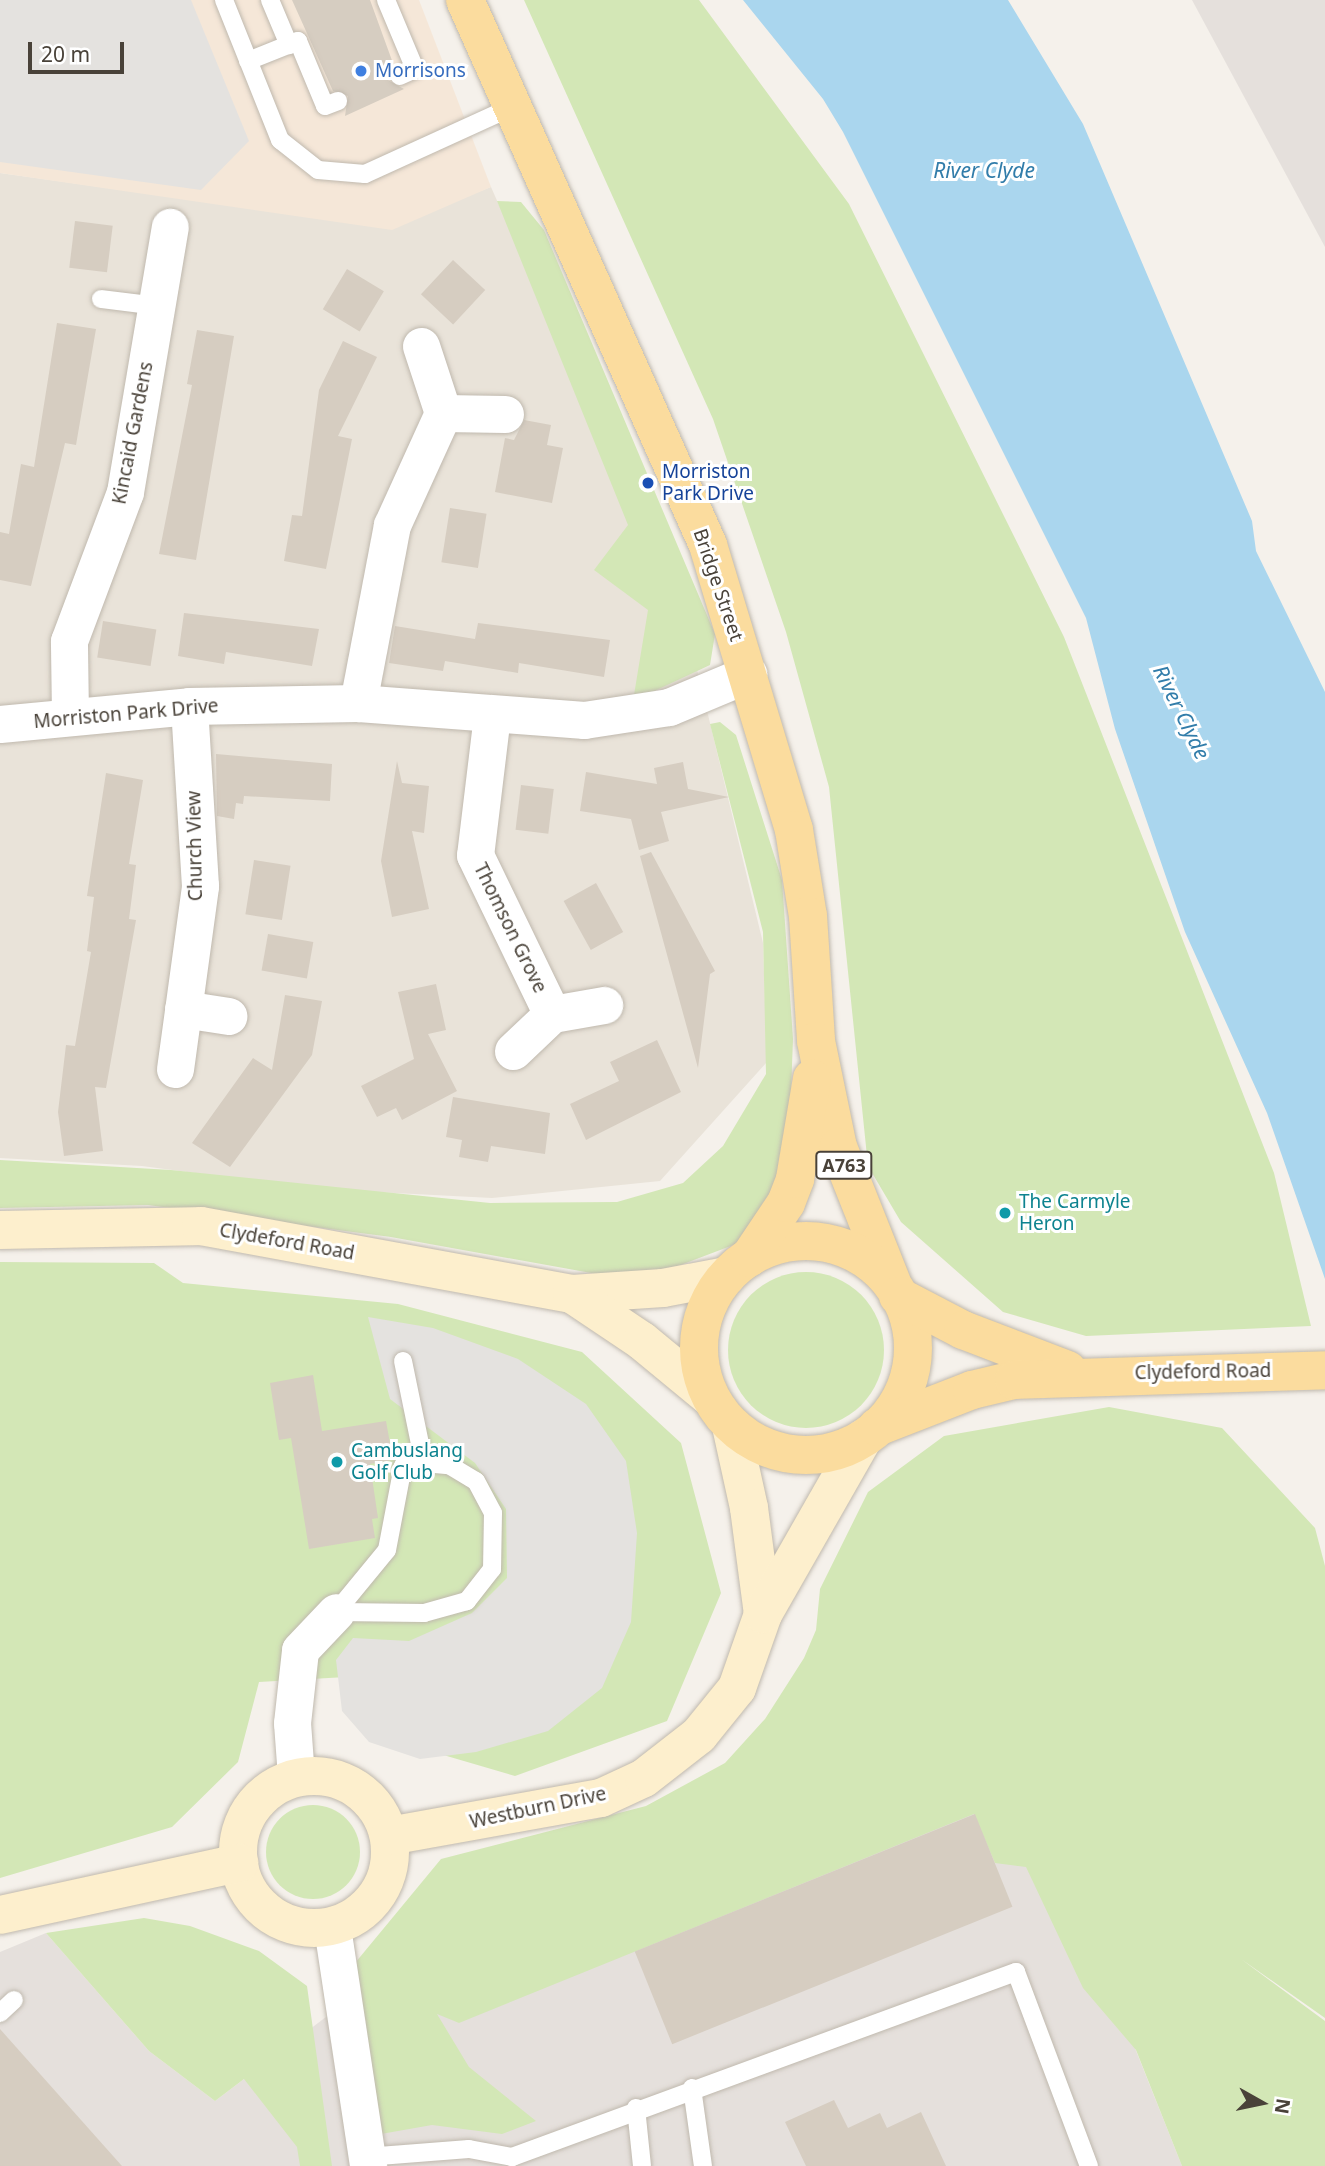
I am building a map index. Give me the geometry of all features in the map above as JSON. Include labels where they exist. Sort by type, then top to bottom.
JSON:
[{"type":"main road","name":"Bridge Street","points":[[466,0],[510,108],[708,545],[794,830],[808,916],[816,1041],[838,1147],[895,1289]]},
{"type":"main road","name":"Bridge Street","points":[[738,1267],[786,1203],[795,1179],[816,1041]]},
{"type":"main road","points":[[799,1240],[834,1244],[866,1258],[895,1289],[908,1314],[914,1349],[907,1384],[870,1433],[831,1453],[795,1455],[760,1446],[720,1411],[699,1363],[700,1327],[713,1294],[738,1267],[799,1240]]},
{"type":"main road","name":"Clydeford Road","points":[[895,1289],[962,1330],[1080,1374]]},
{"type":"main road","name":"Clydeford Road","points":[[870,1433],[972,1390],[1080,1374],[1325,1370]]},
{"type":"street","name":"Kincaid Gardens","points":[[71,717],[69,641],[125,492],[170,227]]},
{"type":"street","points":[[358,703],[392,525],[443,413],[421,346]]},
{"type":"street","points":[[443,413],[505,414]]},
{"type":"street","name":"Morriston Park Drive","points":[[0,724],[189,706],[358,703],[584,720],[670,707],[748,674]]},
{"type":"street","name":"Church View","points":[[175,1069],[200,886],[189,706]]},
{"type":"street","name":"Thomson Grove","points":[[492,715],[475,855],[552,1014]]},
{"type":"street","points":[[513,1051],[552,1014],[604,1005]]},
{"type":"street","points":[[183,1009],[228,1016]]},
{"type":"street","name":"Clydeford Road","points":[[0,1230],[201,1226],[572,1294],[663,1288],[738,1267]]},
{"type":"street","name":"Clydeford Road","points":[[572,1294],[642,1341],[720,1411]]},
{"type":"street","name":"Westburn Drive","points":[[720,1411],[751,1519],[763,1615]]},
{"type":"street","name":"Westburn Drive","points":[[390,1836],[601,1798],[644,1777],[699,1735],[737,1688],[763,1615],[870,1433]]},
{"type":"street","points":[[296,1777],[292,1723],[300,1650],[336,1612]]},
{"type":"street","points":[[296,1777],[344,1781],[373,1804],[390,1836],[385,1883],[363,1910],[332,1927],[282,1922],[261,1908],[239,1863],[239,1841],[257,1800],[296,1777]]},
{"type":"street","points":[[0,1915],[239,1863]]},
{"type":"street","points":[[332,1927],[367,2161]]},
{"type":"lane","points":[[223,0],[280,140],[297,158],[341,175],[365,174],[510,108]]},
{"type":"lane","points":[[270,0],[298,40],[325,106],[338,101]]},
{"type":"lane","points":[[382,3],[415,69],[399,76]]},
{"type":"lane","points":[[248,61],[298,40]]},
{"type":"lane","points":[[101,299],[157,306]]},
{"type":"lane","points":[[403,1361],[424,1463]]},
{"type":"lane","points":[[424,1463],[449,1465],[476,1481],[493,1514],[492,1569],[467,1601],[424,1614],[336,1612],[387,1550],[403,1466],[424,1463]]},
{"type":"lane","points":[[367,2161],[469,2149],[512,2157],[636,2108],[1016,1972],[1089,2166]]},
{"type":"lane","points":[[0,2012],[14,2000]]},
{"type":"lane","points":[[692,2088],[703,2166]]},
{"type":"lane","points":[[636,2108],[642,2166]]},
{"type":"shaded area","points":[[0,0],[419,0],[491,187],[392,230],[0,173]]},
{"type":"shaded area","points":[[0,0],[191,0],[249,141],[201,190],[0,162]]},
{"type":"shaded area","points":[[1192,0],[1325,0],[1325,247]]},
{"type":"shaded area","points":[[0,173],[387,227],[491,187],[689,636],[763,943],[767,1062],[660,1181],[492,1198],[317,1189],[142,1166],[0,1158]]},
{"type":"shaded area","points":[[368,1317],[433,1328],[518,1359],[586,1404],[626,1461],[637,1533],[631,1622],[602,1688],[548,1731],[476,1752],[420,1759],[369,1742],[342,1711],[336,1660],[353,1638],[409,1641],[472,1613],[507,1578],[506,1509],[475,1463],[390,1399]]},
{"type":"shaded area","points":[[1030,1785],[1182,2166],[0,2166],[0,1952],[46,1933],[149,2051],[215,2101],[392,1967]]},
{"type":"green space","points":[[524,0],[699,0],[849,204],[1064,637],[1274,1173],[1311,1326],[1086,1336],[1003,1312],[901,1222],[868,1166],[829,787],[786,632],[713,419]]},
{"type":"green space","points":[[497,201],[521,202],[544,230],[715,634],[710,665],[633,701],[648,610],[594,570],[628,525]]},
{"type":"green space","points":[[720,722],[736,735],[782,880],[793,1039],[789,1145],[773,1205],[736,1244],[678,1266],[619,1278],[391,1237],[148,1205],[0,1208],[0,1160],[171,1170],[490,1203],[617,1202],[683,1183],[723,1146],[766,1074],[763,932],[710,724]]},
{"type":"green space","name":"Cambuslang Golf Club","points":[[0,1262],[154,1263],[183,1283],[398,1304],[582,1352],[681,1443],[721,1593],[667,1721],[515,1776],[375,1735],[346,1677],[259,1682],[238,1762],[172,1827],[0,1878]]},
{"type":"green space","points":[[806,1272],[836,1278],[861,1295],[878,1320],[884,1350],[878,1380],[861,1405],[836,1422],[806,1428],[776,1422],[751,1405],[734,1380],[728,1350],[734,1320],[751,1295],[776,1278]]},
{"type":"green space","points":[[1109,1407],[1222,1428],[1315,1528],[1325,1566],[1325,2018],[1241,1959],[1325,2021],[1325,2166],[1182,2166],[1136,2050],[1083,1988],[1026,1867],[995,1863],[974,1814],[459,2023],[437,2014],[469,2067],[536,2121],[502,2134],[432,2125],[364,2137],[341,1980],[441,1859],[646,1806],[725,1763],[765,1719],[804,1658],[816,1630],[820,1589],[868,1492],[944,1436]]},
{"type":"green space","points":[[304,1805],[322,1805],[347,1818],[357,1834],[360,1852],[357,1870],[347,1886],[322,1899],[304,1899],[279,1886],[266,1861],[266,1843],[279,1818]]},
{"type":"green space","points":[[144,1918],[190,1926],[259,1951],[307,1986],[332,2166],[300,2166],[297,2147],[244,2079],[215,2101],[149,2051],[46,1933]]},
{"type":"water","name":"River Clyde","points":[[743,0],[1008,0],[1083,124],[1252,521],[1256,551],[1325,692],[1325,1279],[1267,1113],[1185,932],[1115,729],[1086,618],[843,132],[823,99]]},
{"type":"building","name":"Morrisons","points":[[292,0],[370,0],[394,66],[388,80],[404,89],[345,116],[348,96],[333,91]]},
{"type":"building","points":[[75,221],[113,226],[107,272],[69,268]]},
{"type":"building","points":[[453,260],[485,290],[453,324],[421,294]]},
{"type":"building","points":[[347,269],[384,291],[360,331],[323,309]]},
{"type":"building","points":[[57,323],[96,329],[76,445],[65,443],[31,586],[0,580],[0,532],[9,534],[21,464],[34,467]]},
{"type":"building","points":[[197,330],[234,336],[196,560],[159,554],[192,385],[187,384]]},
{"type":"building","points":[[343,341],[377,357],[338,436],[352,439],[326,569],[284,561],[292,515],[302,516],[319,390]]},
{"type":"building","points":[[524,420],[551,425],[547,445],[563,448],[552,503],[495,492],[505,438],[514,440]]},
{"type":"building","points":[[450,508],[487,514],[478,568],[441,562]]},
{"type":"building","points":[[184,613],[319,629],[312,666],[226,652],[224,664],[178,656]]},
{"type":"building","points":[[103,621],[156,629],[151,666],[97,658]]},
{"type":"building","points":[[478,623],[610,640],[604,677],[519,663],[518,673],[445,661],[443,671],[389,663],[395,626],[475,639]]},
{"type":"building","points":[[216,754],[332,764],[330,801],[244,796],[243,804],[236,803],[234,819],[217,816]]},
{"type":"building","points":[[397,761],[402,783],[429,786],[424,833],[412,831],[429,909],[392,917],[381,861]]},
{"type":"building","points":[[683,762],[688,789],[729,797],[661,812],[669,841],[639,850],[631,819],[580,811],[586,772],[657,784],[654,768]]},
{"type":"building","points":[[106,773],[143,780],[129,864],[136,865],[129,919],[136,920],[106,1088],[95,1087],[103,1151],[64,1156],[58,1112],[66,1045],[75,1046],[91,952],[87,951],[94,897],[87,896]]},
{"type":"building","points":[[521,785],[554,789],[548,834],[516,830]]},
{"type":"building","points":[[651,852],[715,971],[710,974],[698,1068],[640,856]]},
{"type":"building","points":[[254,860],[291,866],[282,920],[245,914]]},
{"type":"building","points":[[596,883],[623,932],[591,950],[564,901]]},
{"type":"building","points":[[268,934],[313,942],[307,978],[262,970]]},
{"type":"building","points":[[436,984],[446,1030],[428,1034],[457,1091],[402,1120],[396,1108],[377,1117],[361,1086],[414,1059],[398,992]]},
{"type":"building","points":[[285,995],[322,1001],[312,1055],[230,1167],[192,1143],[253,1058],[272,1070]]},
{"type":"building","points":[[657,1040],[681,1092],[586,1140],[570,1104],[619,1081],[610,1062]]},
{"type":"building","points":[[453,1097],[550,1113],[545,1154],[491,1146],[488,1162],[459,1157],[462,1140],[446,1137]]},
{"type":"building","name":"Cambuslang Golf Club","points":[[313,1375],[322,1431],[386,1421],[393,1460],[370,1464],[378,1518],[372,1519],[375,1538],[309,1549],[291,1438],[279,1440],[270,1383]]},
{"type":"building","points":[[975,1814],[1012,1907],[672,2044],[635,1951]]},
{"type":"building","points":[[0,2029],[122,2166],[0,2166]]},
{"type":"building","points":[[834,2100],[848,2128],[880,2113],[887,2128],[921,2112],[946,2166],[806,2166],[785,2122]]},
{"type":"place","name":"Morrisons","points":[[361,71]]},
{"type":"place","name":"Morriston Park Drive","points":[[648,483]]},
{"type":"place","name":"The Carmyle Heron","points":[[1005,1213]]},
{"type":"place","name":"Cambuslang Golf Club","points":[[337,1462]]}]
